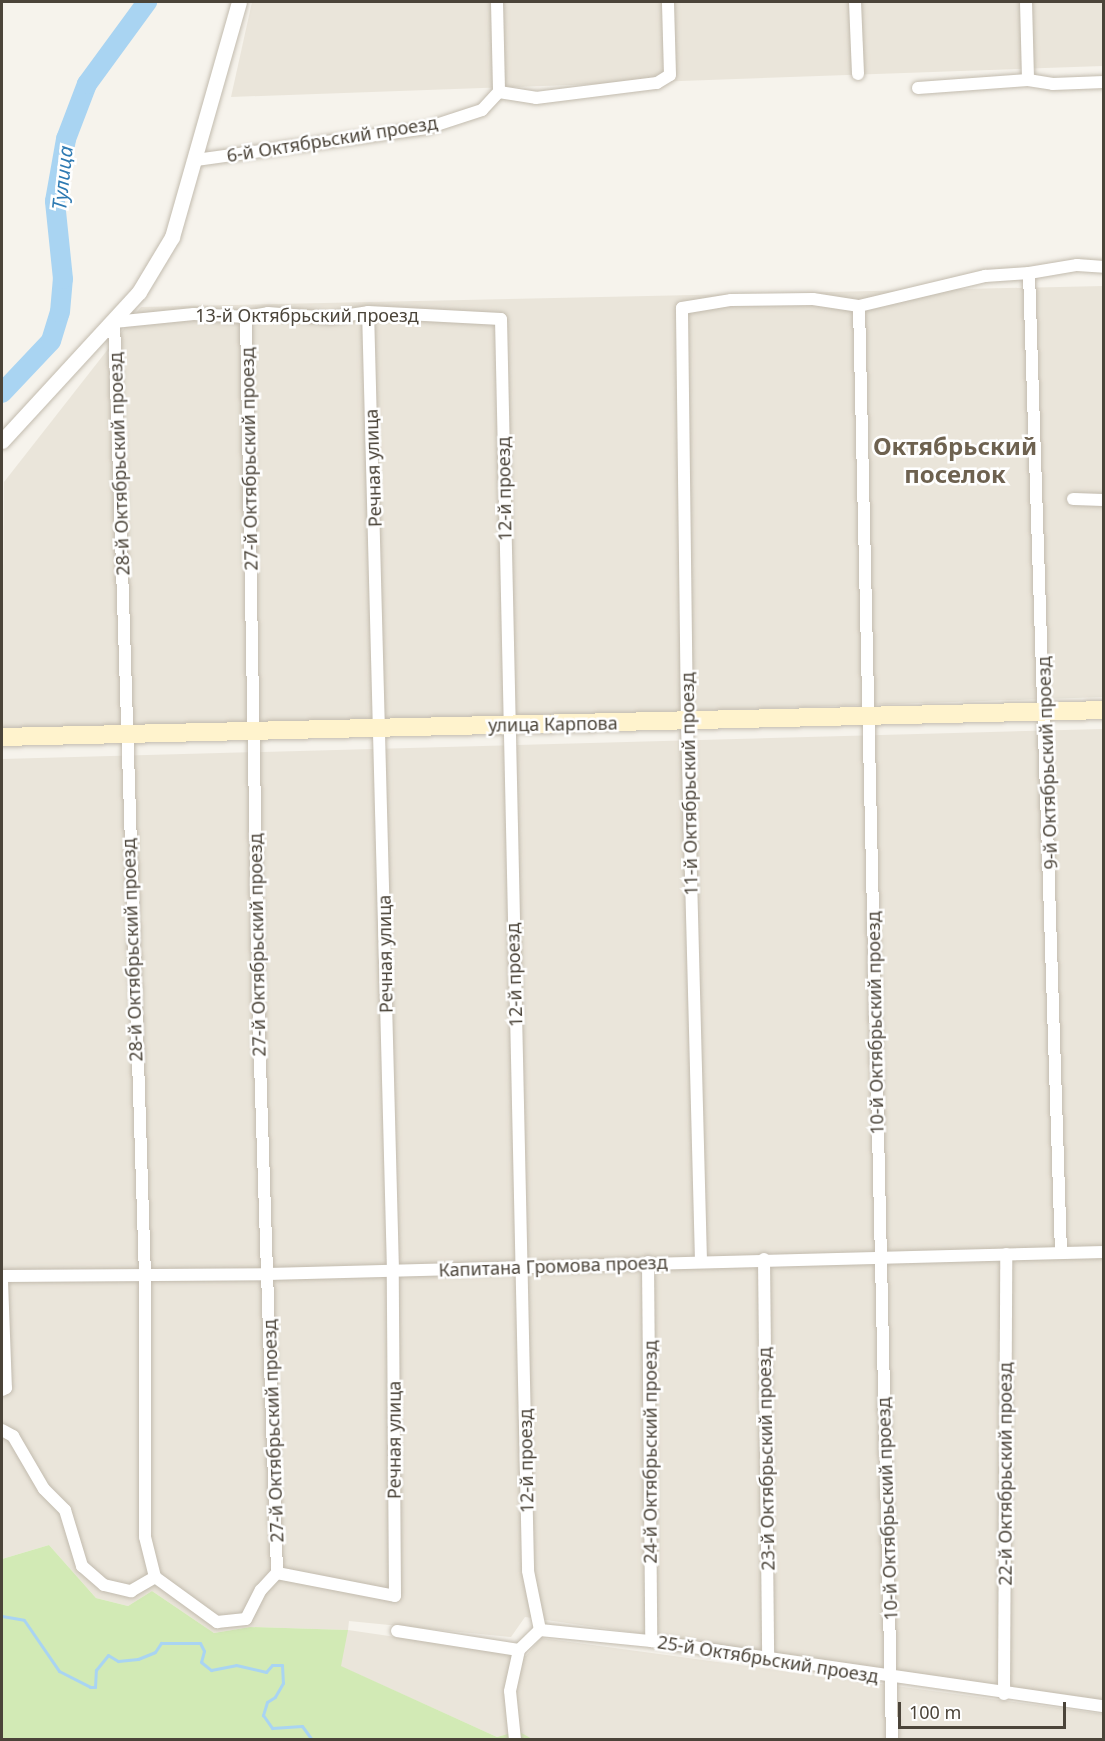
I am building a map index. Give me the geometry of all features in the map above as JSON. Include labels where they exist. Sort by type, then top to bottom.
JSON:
[{"type":"main road","name":"улица Карпова","points":[[2,737],[1104,710]]},
{"type":"street","points":[[2,441],[114,322],[139,292],[172,237],[196,160],[239,2]]},
{"type":"street","points":[[497,2],[498,92],[536,98],[657,83],[670,75],[668,2]]},
{"type":"street","points":[[855,2],[858,74]]},
{"type":"street","points":[[1026,2],[1028,80]]},
{"type":"street","points":[[918,88],[1028,80],[1053,84],[1104,82]]},
{"type":"street","name":"6-й Октябрьский проезд","points":[[196,160],[427,128],[482,110],[498,92]]},
{"type":"street","points":[[859,306],[985,276],[1029,273],[1077,265],[1104,267]]},
{"type":"street","name":"9-й Октябрьский проезд","points":[[1029,273],[1046,711],[1061,1252]]},
{"type":"street","name":"11-й Октябрьский проезд","points":[[701,1260],[687,722],[682,308],[731,300],[813,299],[859,306]]},
{"type":"street","name":"10-й Октябрьский проезд","points":[[859,306],[871,716],[879,1255],[893,1678],[892,1740]]},
{"type":"street","name":"13-й Октябрьский проезд","points":[[114,322],[194,314],[246,318],[268,313],[330,318],[369,312],[501,319]]},
{"type":"street","name":"Речная улица","points":[[277,1573],[395,1596],[393,1271],[369,312]]},
{"type":"street","name":"27-й Октябрьский проезд","points":[[246,318],[253,731],[277,1573]]},
{"type":"street","name":"12-й проезд","points":[[501,319],[507,724],[528,1571],[540,1630]]},
{"type":"street","name":"28-й Октябрьский проезд","points":[[114,322],[145,1276],[145,1537],[155,1577]]},
{"type":"street","points":[[1073,499],[1104,500]]},
{"type":"street","name":"Капитана Громова проезд","points":[[2,1276],[268,1274],[879,1255],[1104,1252]]},
{"type":"street","name":"22-й Октябрьский проезд","points":[[1004,1694],[1006,1254]]},
{"type":"street","name":"23-й Октябрьский проезд","points":[[764,1259],[768,1659]]},
{"type":"street","name":"24-й Октябрьский проезд","points":[[648,1262],[651,1641]]},
{"type":"street","points":[[2,1281],[6,1388],[2,1390]]},
{"type":"street","points":[[2,1430],[13,1436],[44,1489],[65,1510],[82,1566],[104,1585],[131,1591],[155,1577],[217,1622],[246,1619],[261,1590],[277,1573]]},
{"type":"street","points":[[515,1740],[510,1691],[519,1650],[540,1630]]},
{"type":"street","name":"25-й Октябрьский проезд","points":[[540,1630],[651,1641],[1004,1694],[1104,1706]]},
{"type":"street","points":[[397,1631],[519,1650]]},
{"type":"shaded area","points":[[252,2],[1103,2],[1103,66],[231,97]]},
{"type":"shaded area","points":[[1103,286],[1103,697],[2,734],[4,482],[141,307]]},
{"type":"shaded area","points":[[1103,729],[1103,1700],[525,1617],[511,1637],[349,1621],[348,1630],[526,1656],[541,1638],[1103,1714],[1103,1739],[532,1740],[518,1731],[497,1737],[340,1666],[347,1630],[250,1627],[214,1633],[152,1591],[128,1606],[96,1598],[49,1545],[2,1559],[2,759]]},
{"type":"green space","points":[[49,1545],[96,1598],[128,1606],[152,1591],[214,1633],[250,1627],[348,1630],[341,1666],[497,1737],[518,1731],[532,1739],[2,1740],[2,1559]]},
{"type":"waterway","name":"Тулица","points":[[2,393],[51,341],[60,312],[63,279],[55,201],[66,139],[87,84],[147,2]]},
{"type":"waterway","points":[[2,1616],[24,1620],[59,1671],[90,1687],[95,1687],[96,1670],[108,1655],[118,1661],[138,1659],[155,1652],[161,1643],[200,1643],[204,1651],[201,1662],[211,1670],[236,1665],[266,1672],[272,1665],[282,1665],[283,1683],[275,1697],[267,1702],[263,1715],[272,1728],[302,1726],[312,1740]]},
{"type":"district","name":"Октябрьский поселок","points":[[955,460]]}]
